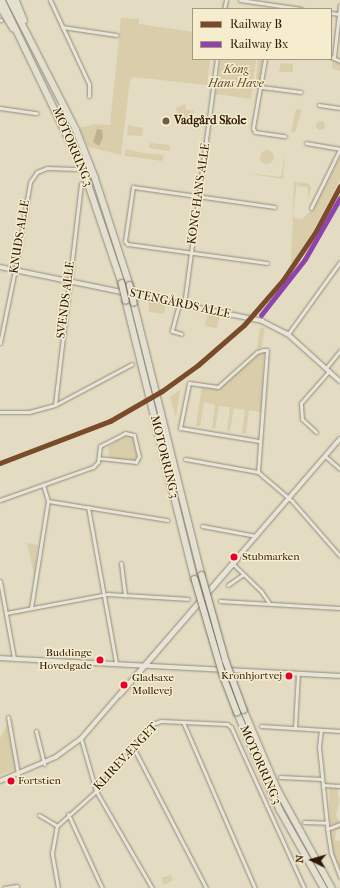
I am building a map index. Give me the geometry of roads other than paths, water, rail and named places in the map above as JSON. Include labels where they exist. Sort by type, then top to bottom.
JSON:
[{"type":"highway","name":"MOTORRING 3","points":[[2,0],[83,168],[122,283],[195,579],[223,674],[237,712],[280,810],[324,888]]},
{"type":"highway","name":"MOTORRING 3","points":[[10,0],[76,129],[90,163],[130,285],[202,575],[226,661],[244,710],[278,790],[332,888]]},
{"type":"highway","points":[[16,0],[30,40]]},
{"type":"highway","points":[[0,6],[30,56]]},
{"type":"street","points":[[50,0],[89,84],[89,96]]},
{"type":"street","points":[[240,0],[295,8]]},
{"type":"street","points":[[340,6],[333,57],[340,61]]},
{"type":"street","points":[[332,13],[339,14]]},
{"type":"street","points":[[62,27],[116,35]]},
{"type":"street","name":"KONG HANS ALLE","points":[[184,304],[217,60]]},
{"type":"street","points":[[265,60],[254,131],[285,136]]},
{"type":"street","points":[[261,87],[301,92]]},
{"type":"street","points":[[319,105],[340,108]]},
{"type":"street","points":[[0,108],[37,113]]},
{"type":"street","points":[[306,144],[340,149],[311,208]]},
{"type":"street","name":"KNUDS ALLE","points":[[0,343],[15,270],[30,182],[37,172],[47,168],[76,169]]},
{"type":"street","name":"SVENDS ALLE","points":[[55,405],[81,184]]},
{"type":"street","points":[[267,263],[127,244],[125,241],[133,187],[275,206]]},
{"type":"street","points":[[80,195],[85,196]]},
{"type":"street","points":[[288,334],[340,262]]},
{"type":"street","name":"STENGÅRDS ALLE","points":[[0,267],[262,321],[288,334],[340,381]]},
{"type":"street","points":[[179,304],[172,331],[182,334]]},
{"type":"street","points":[[258,472],[267,350],[257,352],[218,387],[189,383],[180,428],[260,441]]},
{"type":"street","points":[[316,432],[302,419],[301,403],[328,370],[340,351]]},
{"type":"street","points":[[0,412],[29,412],[55,405],[132,364]]},
{"type":"street","points":[[0,500],[93,467],[99,458],[100,446],[126,433],[134,435],[139,456],[136,462],[132,463],[99,458]]},
{"type":"street","points":[[0,781],[44,764],[81,739],[340,439]]},
{"type":"street","points":[[325,456],[340,469]]},
{"type":"street","points":[[185,459],[258,472],[289,498],[340,556]]},
{"type":"street","points":[[31,608],[48,501],[43,485]]},
{"type":"street","points":[[48,501],[166,520]]},
{"type":"street","points":[[88,507],[116,663]]},
{"type":"street","points":[[202,526],[256,536]]},
{"type":"street","points":[[121,563],[125,596]]},
{"type":"street","points":[[233,564],[262,591],[269,603]]},
{"type":"street","points":[[228,585],[244,574]]},
{"type":"street","points":[[0,581],[14,658]]},
{"type":"street","points":[[6,613],[104,595],[188,599]]},
{"type":"street","points":[[220,601],[340,608]]},
{"type":"street","points":[[0,658],[146,664],[340,676]]},
{"type":"street","points":[[295,728],[298,674]]},
{"type":"street","points":[[8,716],[18,774]]},
{"type":"street","name":"KLIREVÆNGET","points":[[57,826],[68,814],[96,791],[156,722],[227,724],[232,727],[304,888]]},
{"type":"street","points":[[183,722],[255,888]]},
{"type":"street","points":[[261,726],[340,731]]},
{"type":"street","points":[[320,730],[322,779],[327,829],[331,853],[340,877]]},
{"type":"street","points":[[36,731],[44,764]]},
{"type":"street","points":[[81,739],[96,791],[152,888]]},
{"type":"street","points":[[133,747],[206,888]]},
{"type":"street","points":[[280,777],[322,779]]},
{"type":"street","points":[[323,785],[340,786]]},
{"type":"street","points":[[68,814],[102,888]]},
{"type":"street","points":[[39,815],[57,826],[52,853],[58,888]]},
{"type":"street","points":[[304,822],[327,823]]},
{"type":"street","points":[[327,829],[340,824]]},
{"type":"street","points":[[4,888],[17,886],[17,888]]},
{"type":"rail line","name":"B","points":[[0,463],[110,421],[162,391],[198,365],[244,325],[283,280],[316,231],[340,186]]},
{"type":"rail line","name":"Bx","points":[[261,315],[305,259],[340,198]]},
{"type":"place","name":"Vadgård Skole","points":[[166,121]]},
{"type":"place","name":"Stubmarken","points":[[234,557]]},
{"type":"place","name":"Buddinge Hovedgade","points":[[100,660]]},
{"type":"place","name":"Kronhjortvej","points":[[289,676]]},
{"type":"place","name":"Gladsaxe Møllevej","points":[[124,685]]},
{"type":"place","name":"Fortstien","points":[[11,781]]},
{"type":"park label","name":"Kong Hans Have","points":[[236,77]]}]
